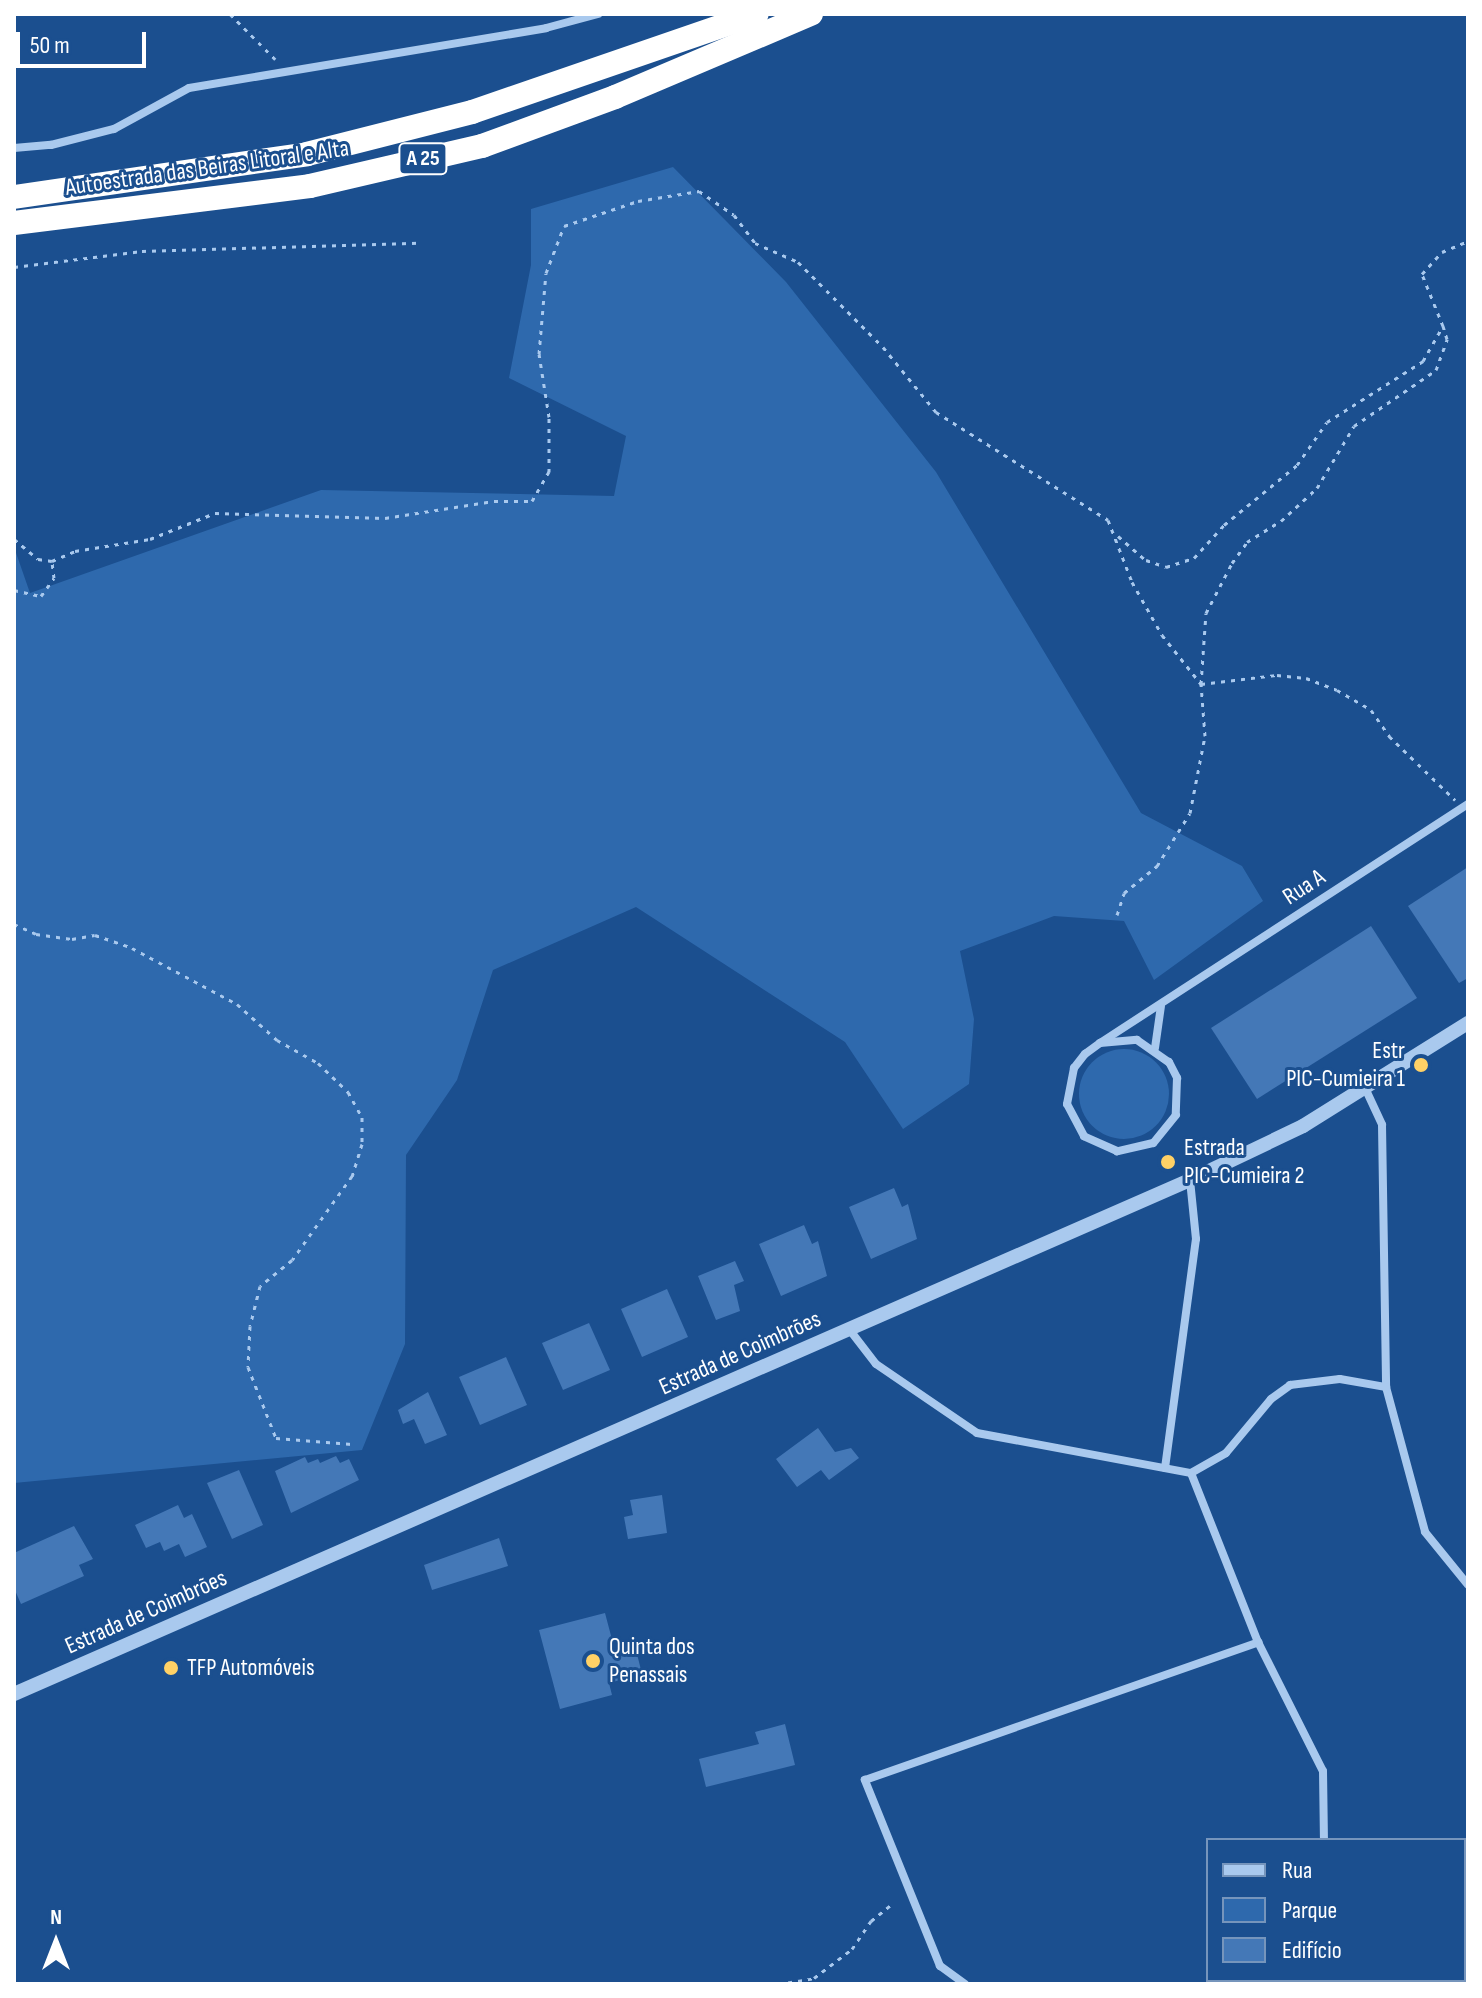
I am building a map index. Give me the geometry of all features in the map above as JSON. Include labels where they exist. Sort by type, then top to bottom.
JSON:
[{"type":"highway","name":"Autoestrada das Beiras Litoral e Alta","points":[[14,197],[307,154],[472,112],[757,14]]},
{"type":"highway","name":"Autoestrada das Beiras Litoral e Alta","points":[[14,223],[310,186],[482,146],[615,97],[811,14]]},
{"type":"street","points":[[14,148],[114,129],[189,88],[546,28],[598,14]]},
{"type":"street","name":"Rua A","points":[[1100,1043],[1464,807]]},
{"type":"street","points":[[1155,1048],[1162,1004]]},
{"type":"street","name":"Estrada de Coimbrões","points":[[14,1694],[1190,1180],[1366,1090],[1468,1023]]},
{"type":"street","points":[[1128,1039],[1155,1048],[1177,1078],[1176,1115],[1153,1143],[1117,1151],[1084,1136],[1067,1104],[1074,1068],[1100,1043],[1128,1039]]},
{"type":"street","points":[[1366,1090],[1382,1125],[1386,1387],[1425,1532],[1468,1585]]},
{"type":"street","points":[[1165,1468],[1196,1239],[1190,1180]]},
{"type":"street","points":[[849,1329],[876,1364],[977,1433],[1191,1473],[1226,1453],[1271,1399],[1290,1385],[1340,1379],[1386,1387]]},
{"type":"street","points":[[1191,1473],[1258,1642],[1323,1771],[1324,1838]]},
{"type":"street","points":[[965,1984],[940,1966],[865,1780],[1258,1642]]},
{"type":"path","points":[[230,14],[291,71]]},
{"type":"path","points":[[14,539],[38,559],[52,561],[75,551],[150,539],[215,513],[385,518],[494,501],[532,501],[549,472],[549,417],[540,340],[546,273],[564,226],[638,201],[699,191],[734,215],[755,243],[798,262],[883,347],[936,412],[1108,520],[1132,582],[1162,635],[1201,684]]},
{"type":"path","points":[[1117,915],[1124,893],[1157,866],[1190,813],[1205,736],[1201,684],[1206,613],[1232,563],[1247,542],[1281,521],[1317,488],[1354,426],[1436,370],[1447,339],[1422,274],[1442,252],[1468,241]]},
{"type":"path","points":[[14,267],[142,251],[419,243]]},
{"type":"path","points":[[1114,533],[1146,560],[1166,567],[1194,558],[1224,525],[1297,465],[1327,422],[1423,361],[1443,326]]},
{"type":"path","points":[[14,590],[41,596],[54,578],[52,561]]},
{"type":"path","points":[[1201,684],[1277,675],[1306,678],[1337,690],[1371,710],[1464,807]]},
{"type":"path","points":[[14,924],[72,939],[95,935],[132,948],[237,1004],[277,1040],[318,1063],[348,1092],[362,1117],[362,1144],[352,1176],[292,1260],[260,1286],[250,1326],[248,1367],[276,1438],[352,1444]]},
{"type":"path","points":[[778,1984],[814,1978],[852,1949],[871,1921],[893,1903]]},
{"type":"green space","points":[[673,167],[786,282],[936,472],[1141,813],[1242,866],[1263,901],[1154,980],[1124,921],[1054,916],[960,951],[974,1019],[969,1084],[903,1129],[845,1042],[636,907],[493,970],[457,1080],[406,1155],[405,1344],[362,1450],[14,1483],[14,547],[30,593],[321,490],[614,496],[626,436],[509,378],[531,265],[531,209]]},
{"type":"green space","points":[[1124,1049],[1141,1052],[1156,1062],[1166,1077],[1169,1094],[1166,1111],[1156,1126],[1141,1136],[1124,1139],[1107,1136],[1092,1126],[1082,1111],[1079,1094],[1082,1077],[1092,1062],[1107,1052]]},
{"type":"building","points":[[1468,867],[1468,978],[1459,983],[1408,906]]},
{"type":"building","points":[[1371,926],[1417,998],[1257,1099],[1211,1028]]},
{"type":"building","points":[[894,1188],[902,1207],[908,1204],[917,1239],[871,1259],[849,1207]]},
{"type":"building","points":[[804,1225],[812,1244],[818,1241],[827,1276],[781,1296],[759,1244]]},
{"type":"building","points":[[735,1261],[744,1281],[734,1285],[740,1311],[716,1320],[698,1276]]},
{"type":"building","points":[[667,1289],[688,1337],[642,1357],[621,1309]]},
{"type":"building","points":[[589,1323],[610,1370],[563,1390],[542,1343]]},
{"type":"building","points":[[506,1357],[527,1405],[480,1425],[459,1377]]},
{"type":"building","points":[[428,1392],[447,1435],[425,1444],[414,1419],[403,1424],[398,1410]]},
{"type":"building","points":[[818,1428],[835,1452],[851,1448],[859,1458],[829,1480],[821,1470],[797,1487],[776,1459]]},
{"type":"building","points":[[336,1456],[340,1463],[349,1459],[359,1480],[291,1513],[275,1471],[305,1457],[308,1463],[318,1459],[320,1463]]},
{"type":"building","points":[[239,1470],[263,1525],[232,1539],[207,1483]]},
{"type":"building","points":[[662,1495],[667,1533],[628,1539],[624,1517],[633,1515],[630,1500]]},
{"type":"building","points":[[178,1505],[184,1518],[192,1514],[207,1547],[185,1557],[179,1544],[164,1551],[160,1542],[146,1548],[135,1525]]},
{"type":"building","points":[[74,1526],[93,1559],[79,1565],[84,1576],[21,1604],[14,1588],[14,1553]]},
{"type":"building","points":[[499,1538],[508,1566],[432,1590],[424,1565]]},
{"type":"building","name":"Quinta dos Penassais","points":[[605,1613],[614,1647],[634,1642],[642,1674],[609,1683],[612,1695],[560,1709],[539,1630]]},
{"type":"building","points":[[785,1724],[795,1765],[706,1787],[699,1759],[759,1744],[755,1732]]},
{"type":"place","name":"Estr PIC-Cumieira 1","points":[[1421,1065]]},
{"type":"place","name":"Estrada PIC-Cumieira 2","points":[[1168,1162]]},
{"type":"place","name":"Quinta dos Penassais","points":[[593,1661]]},
{"type":"place","name":"TFP Automóveis","points":[[171,1668]]}]
